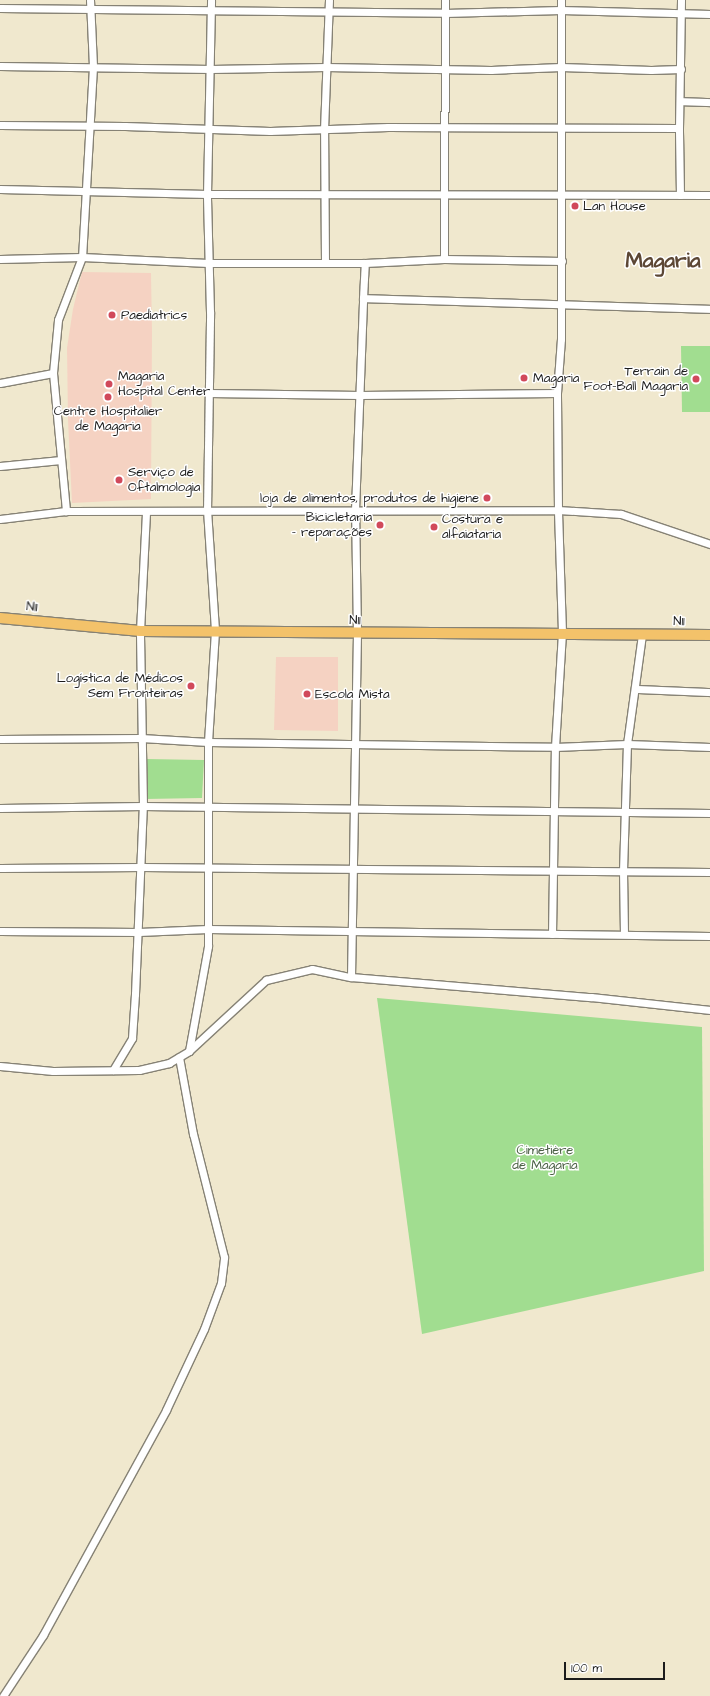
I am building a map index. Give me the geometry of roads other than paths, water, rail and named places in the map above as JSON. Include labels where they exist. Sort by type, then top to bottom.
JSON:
[{"type":"main road","name":"N11","points":[[0,618],[140,631],[215,630],[357,633],[562,632],[710,635]]},
{"type":"street","points":[[66,511],[53,373],[58,320],[82,258],[87,191],[88,125],[93,67],[90,0]]},
{"type":"street","points":[[189,1051],[208,946],[208,742],[215,630],[207,511],[210,312],[207,194],[211,69],[211,0]]},
{"type":"street","points":[[325,262],[324,130],[330,10],[329,0]]},
{"type":"street","points":[[444,259],[444,127],[446,69],[445,0]]},
{"type":"street","points":[[552,934],[555,747],[562,632],[558,510],[557,393],[562,304],[561,0]]},
{"type":"street","points":[[680,195],[679,128],[682,0]]},
{"type":"street","points":[[0,8],[330,10],[445,13],[561,10],[710,14]]},
{"type":"street","points":[[0,66],[211,69],[326,67],[491,70],[561,67],[651,70],[681,69]]},
{"type":"street","points":[[680,101],[710,102]]},
{"type":"street","points":[[0,125],[88,125],[270,131],[444,127],[679,128]]},
{"type":"street","points":[[0,189],[207,194],[710,195]]},
{"type":"street","points":[[0,259],[82,258],[208,263],[365,263],[444,259],[562,261]]},
{"type":"street","points":[[351,977],[357,633],[355,510],[365,263]]},
{"type":"street","points":[[363,298],[710,309]]},
{"type":"street","points":[[0,383],[53,373]]},
{"type":"street","points":[[209,393],[360,395],[557,393]]},
{"type":"street","points":[[0,466],[61,460]]},
{"type":"street","points":[[0,519],[66,511],[558,510],[621,514],[710,544]]},
{"type":"street","points":[[113,1070],[132,1038],[139,932],[143,806],[140,631],[146,511]]},
{"type":"street","points":[[624,934],[623,871],[627,744],[642,634]]},
{"type":"street","points":[[635,689],[710,692]]},
{"type":"street","points":[[0,740],[141,738],[208,742],[555,747],[627,744],[710,747]]},
{"type":"street","points":[[0,808],[208,806],[710,813]]},
{"type":"street","points":[[0,868],[142,867],[710,872]]},
{"type":"street","points":[[0,931],[352,931],[710,936]]},
{"type":"street","points":[[0,1066],[45,1070],[139,1070],[169,1063],[189,1051],[266,980],[312,969],[351,977],[591,997],[710,1010]]},
{"type":"street","points":[[3,1696],[43,1635],[166,1410],[204,1329],[221,1283],[224,1257],[193,1134],[179,1057]]},
{"type":"place","name":"Lan House","points":[[575,206]]},
{"type":"place","name":"Paediatrics","points":[[112,315]]},
{"type":"place","name":"Magaria","points":[[524,378]]},
{"type":"place","name":"Terrain de Foot-Ball Magaria","points":[[696,379]]},
{"type":"place","name":"Magaria Hospital Center","points":[[109,384]]},
{"type":"place","name":"Centre Hospitalier de Magaria","points":[[108,397]]},
{"type":"place","name":"Serviço de Oftalmologia","points":[[119,480]]},
{"type":"place","name":"loja de alimentos, produtos de higiene","points":[[487,498]]},
{"type":"place","name":"Bicicletaria - reparações","points":[[380,525]]},
{"type":"place","name":"Costura e alfaiataria","points":[[434,527]]},
{"type":"place","name":"Logística de Médicos Sem Fronteiras","points":[[191,686]]},
{"type":"place","name":"Escola Mista","points":[[307,694]]},
{"type":"district","name":"Magaria","points":[[663,261]]},
{"type":"park label","name":"Cimetière de Magaria","points":[[545,1158]]}]
